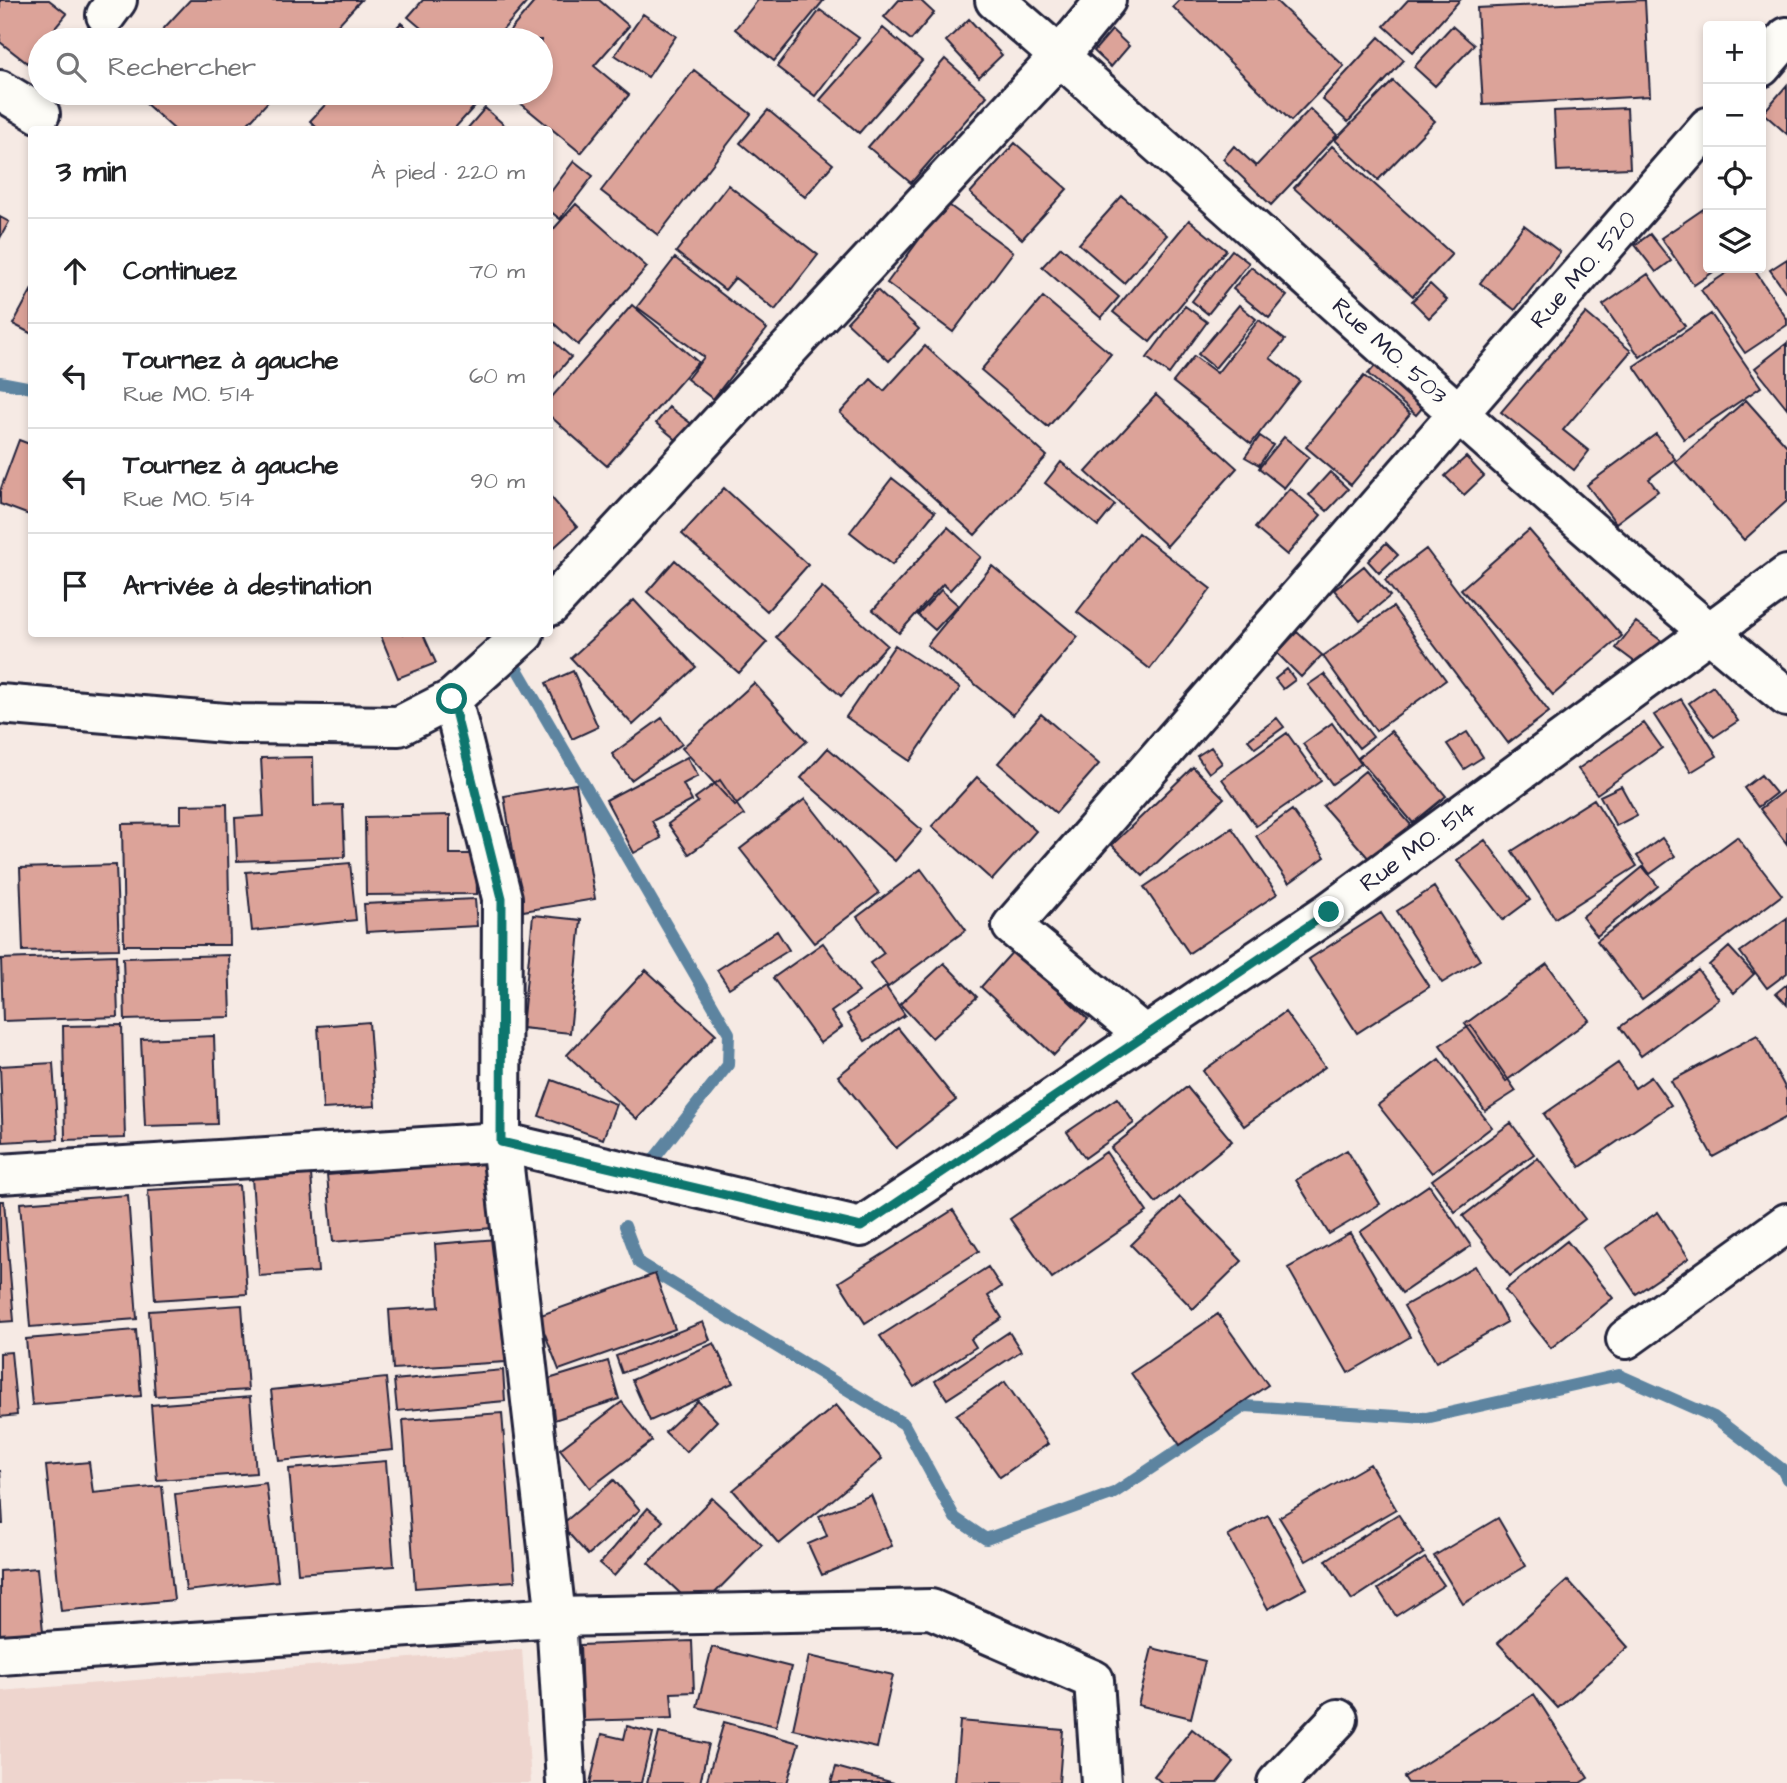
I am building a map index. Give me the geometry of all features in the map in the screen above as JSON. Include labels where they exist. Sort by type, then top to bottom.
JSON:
[{"type":"street","name":"Rue MO. 503","points":[[995,0],[1458,412],[1707,631],[1787,697]]},
{"type":"street","points":[[553,603],[1060,56],[1106,0]]},
{"type":"street","points":[[1766,61],[1787,37]]},
{"type":"street","points":[[0,90],[40,114]]},
{"type":"street","name":"Rue MO. 520","points":[[1143,1034],[1012,926],[1703,133]]},
{"type":"street","name":"Rue MO. 514","points":[[0,1174],[501,1142],[861,1227],[1143,1034],[1329,912],[1707,631],[1787,575]]},
{"type":"street","points":[[0,704],[237,724],[399,726],[452,699],[521,637]]},
{"type":"street","points":[[452,699],[502,898],[501,1142],[556,1617],[566,1783]]},
{"type":"street","points":[[1626,1339],[1787,1223]]},
{"type":"street","points":[[0,1655],[556,1617],[931,1609],[1094,1680],[1101,1783]]},
{"type":"street","points":[[1277,1783],[1338,1719]]},
{"type":"shaded area","points":[[522,1649],[531,1783],[0,1783],[0,1691]]},
{"type":"building","points":[[0,0],[49,0],[67,14],[55,28],[28,28],[27,63],[0,42]]},
{"type":"building","points":[[190,0],[361,0],[335,28],[164,28]]},
{"type":"building","points":[[423,0],[529,0],[504,28],[421,28],[408,17]]},
{"type":"building","points":[[536,0],[599,0],[629,26],[594,66],[629,95],[581,153],[553,130],[553,126],[548,126],[523,105],[553,105],[553,28],[512,28]]},
{"type":"building","points":[[758,0],[824,0],[774,61],[735,29]]},
{"type":"building","points":[[899,0],[920,0],[934,13],[911,40],[884,17]]},
{"type":"building","points":[[1180,0],[1275,0],[1344,66],[1291,121],[1173,7]]},
{"type":"building","points":[[1408,0],[1460,0],[1413,52],[1384,26]]},
{"type":"building","points":[[1645,0],[1650,96],[1483,105],[1477,8]]},
{"type":"building","points":[[820,10],[859,38],[815,96],[777,67]]},
{"type":"building","points":[[643,14],[676,36],[648,77],[615,55]]},
{"type":"building","points":[[969,19],[1002,55],[979,77],[946,41]]},
{"type":"building","points":[[1452,26],[1474,45],[1435,86],[1414,67]]},
{"type":"building","points":[[883,28],[922,61],[859,133],[820,100]]},
{"type":"building","points":[[1112,30],[1129,46],[1111,67],[1094,51]]},
{"type":"building","points":[[1379,37],[1404,60],[1348,122],[1322,99]]},
{"type":"building","points":[[945,59],[987,96],[911,183],[868,147]]},
{"type":"building","points":[[694,70],[751,114],[658,235],[601,191]]},
{"type":"building","points":[[1393,81],[1435,121],[1378,180],[1335,140]]},
{"type":"building","points":[[1787,85],[1787,134],[1766,116],[1766,110]]},
{"type":"building","points":[[147,105],[265,105],[246,126],[171,126]]},
{"type":"building","points":[[325,105],[476,105],[457,126],[315,126],[310,121]]},
{"type":"building","points":[[485,108],[505,126],[469,126]]},
{"type":"building","points":[[1627,108],[1630,168],[1557,171],[1554,111]]},
{"type":"building","points":[[1310,109],[1337,135],[1271,205],[1223,159],[1234,146],[1256,166]]},
{"type":"building","points":[[768,110],[833,164],[805,197],[740,143]]},
{"type":"building","points":[[1015,143],[1067,189],[1022,239],[970,193]]},
{"type":"building","points":[[1332,146],[1452,254],[1413,296],[1294,188]]},
{"type":"building","points":[[574,161],[593,176],[560,219],[553,213],[553,189]]},
{"type":"building","points":[[728,185],[818,255],[775,310],[735,278],[725,290],[676,252]]},
{"type":"building","points":[[1122,196],[1167,235],[1124,283],[1079,244]]},
{"type":"building","points":[[946,203],[1013,252],[953,332],[887,283]]},
{"type":"building","points":[[576,204],[647,267],[578,345],[553,323],[553,230]]},
{"type":"building","points":[[1703,209],[1703,273],[1712,273],[1694,285],[1661,238]]},
{"type":"building","points":[[0,217],[9,222],[0,238]]},
{"type":"building","points":[[1189,220],[1226,250],[1150,342],[1113,312]]},
{"type":"building","points":[[1524,225],[1560,252],[1515,310],[1480,283]]},
{"type":"building","points":[[1650,234],[1671,261],[1656,272],[1635,245]]},
{"type":"building","points":[[1061,247],[1119,297],[1101,318],[1042,267]]},
{"type":"building","points":[[1232,250],[1249,263],[1208,314],[1192,301]]},
{"type":"building","points":[[675,258],[767,329],[713,399],[687,379],[704,357],[637,307]]},
{"type":"building","points":[[1787,259],[1787,294],[1770,270]]},
{"type":"building","points":[[1251,267],[1287,296],[1269,318],[1233,289]]},
{"type":"building","points":[[1726,273],[1756,273],[1787,319],[1787,325],[1745,353],[1701,290]]},
{"type":"building","points":[[1648,274],[1685,326],[1640,357],[1603,305]]},
{"type":"building","points":[[1430,284],[1447,300],[1429,318],[1412,301]]},
{"type":"building","points":[[877,290],[919,329],[889,361],[847,322]]},
{"type":"building","points":[[28,296],[28,332],[13,324]]},
{"type":"building","points":[[1043,297],[1111,354],[1048,427],[981,370]]},
{"type":"building","points":[[632,305],[698,362],[607,466],[553,419],[553,396]]},
{"type":"building","points":[[1239,305],[1256,319],[1215,368],[1198,354]]},
{"type":"building","points":[[1185,306],[1207,322],[1169,374],[1147,358]]},
{"type":"building","points":[[1586,313],[1631,351],[1563,430],[1589,451],[1574,470],[1501,412]]},
{"type":"building","points":[[1711,314],[1761,387],[1684,439],[1634,366]]},
{"type":"building","points":[[1259,320],[1285,340],[1270,358],[1300,381],[1251,444],[1173,382],[1194,356],[1217,373]]},
{"type":"building","points":[[553,341],[571,357],[553,378]]},
{"type":"building","points":[[1787,343],[1787,408],[1755,368]]},
{"type":"building","points":[[925,346],[1047,456],[975,535],[840,413],[871,379],[884,391]]},
{"type":"building","points":[[1375,366],[1423,407],[1416,415],[1368,374]]},
{"type":"building","points":[[1364,376],[1410,414],[1351,485],[1306,447]]},
{"type":"building","points":[[1156,395],[1237,468],[1167,546],[1086,472]]},
{"type":"building","points":[[1746,400],[1787,446],[1787,501],[1744,540],[1675,462]]},
{"type":"building","points":[[669,407],[693,425],[679,442],[656,423]]},
{"type":"building","points":[[1656,434],[1675,459],[1649,479],[1658,491],[1616,523],[1587,485]]},
{"type":"building","points":[[1260,436],[1273,445],[1259,465],[1245,457]]},
{"type":"building","points":[[1284,437],[1309,457],[1284,488],[1259,468]]},
{"type":"building","points":[[19,440],[28,443],[28,514],[0,504],[0,491]]},
{"type":"building","points":[[1466,457],[1484,476],[1464,495],[1445,476]]},
{"type":"building","points":[[1061,462],[1115,505],[1098,526],[1045,483]]},
{"type":"building","points":[[1330,472],[1348,489],[1327,511],[1309,495]]},
{"type":"building","points":[[892,478],[935,512],[892,565],[850,532]]},
{"type":"building","points":[[724,488],[808,565],[767,611],[682,534]]},
{"type":"building","points":[[1290,488],[1321,515],[1287,555],[1255,528]]},
{"type":"building","points":[[553,499],[577,527],[553,548]]},
{"type":"building","points":[[948,527],[981,557],[950,590],[943,584],[899,633],[873,610]]},
{"type":"building","points":[[1529,530],[1622,636],[1553,695],[1461,589]]},
{"type":"building","points":[[1138,533],[1211,589],[1150,669],[1077,612]]},
{"type":"building","points":[[1386,543],[1398,555],[1379,573],[1368,561]]},
{"type":"building","points":[[1426,549],[1549,712],[1508,743],[1385,580]]},
{"type":"building","points":[[675,560],[767,642],[739,673],[647,592]]},
{"type":"building","points":[[992,566],[1078,637],[1013,715],[927,645]]},
{"type":"building","points":[[1364,566],[1390,596],[1360,621],[1334,590]]},
{"type":"building","points":[[822,587],[887,645],[841,696],[776,637]]},
{"type":"building","points":[[941,590],[958,605],[935,630],[918,615]]},
{"type":"building","points":[[634,600],[696,667],[633,725],[571,658]]},
{"type":"building","points":[[1393,607],[1446,680],[1376,731],[1323,656]]},
{"type":"building","points":[[1636,622],[1663,642],[1643,668],[1616,648]]},
{"type":"building","points":[[1297,632],[1322,655],[1301,677],[1277,653]]},
{"type":"building","points":[[381,637],[424,637],[436,663],[398,678]]},
{"type":"building","points":[[895,645],[960,688],[910,761],[846,717]]},
{"type":"building","points":[[1287,669],[1295,680],[1283,689],[1275,679]]},
{"type":"building","points":[[573,671],[598,727],[572,739],[546,683]]},
{"type":"building","points":[[1324,674],[1373,737],[1359,748],[1308,685]]},
{"type":"building","points":[[754,683],[807,741],[735,806],[682,748]]},
{"type":"building","points":[[1713,686],[1738,721],[1714,737],[1689,703]]},
{"type":"building","points":[[1681,699],[1717,756],[1691,772],[1654,715]]},
{"type":"building","points":[[1041,714],[1099,764],[1056,813],[998,763]]},
{"type":"building","points":[[662,718],[682,744],[631,780],[612,754]]},
{"type":"building","points":[[1277,718],[1284,727],[1255,748],[1248,740]]},
{"type":"building","points":[[1332,723],[1361,764],[1332,784],[1303,744]]},
{"type":"building","points":[[1644,723],[1662,748],[1597,794],[1578,769]]},
{"type":"building","points":[[1391,731],[1446,796],[1413,823],[1358,758]]},
{"type":"building","points":[[1467,732],[1483,757],[1464,769],[1447,744]]},
{"type":"building","points":[[1287,733],[1321,781],[1256,826],[1222,779]]},
{"type":"building","points":[[1211,747],[1222,763],[1209,773],[1197,756]]},
{"type":"building","points":[[828,748],[922,830],[895,861],[801,778]]},
{"type":"building","points":[[313,757],[314,806],[343,805],[345,857],[237,861],[235,818],[264,816],[261,758]]},
{"type":"building","points":[[687,757],[698,776],[683,784],[692,801],[652,821],[661,838],[634,853],[606,800]]},
{"type":"building","points":[[1193,767],[1224,798],[1143,876],[1112,845]]},
{"type":"building","points":[[1365,771],[1411,825],[1370,860],[1323,806]]},
{"type":"building","points":[[1761,775],[1776,793],[1758,807],[1744,788]]},
{"type":"building","points":[[977,777],[1036,831],[992,880],[932,826]]},
{"type":"building","points":[[720,780],[744,815],[689,854],[668,824],[698,802],[695,798]]},
{"type":"building","points":[[576,784],[595,899],[523,911],[504,796]]},
{"type":"building","points":[[1621,786],[1637,815],[1616,826],[1600,796]]},
{"type":"building","points":[[1787,788],[1787,844],[1760,809]]},
{"type":"building","points":[[805,799],[879,893],[814,943],[740,849]]},
{"type":"building","points":[[1594,799],[1637,866],[1555,918],[1512,851]]},
{"type":"building","points":[[227,804],[230,945],[124,945],[122,824],[181,823],[181,805]]},
{"type":"building","points":[[1292,810],[1325,857],[1289,883],[1256,836]]},
{"type":"building","points":[[450,815],[450,854],[476,854],[477,894],[366,895],[365,817]]},
{"type":"building","points":[[1232,828],[1277,894],[1189,953],[1144,887]]},
{"type":"building","points":[[1737,837],[1782,895],[1642,1000],[1597,941]]},
{"type":"building","points":[[1662,838],[1675,856],[1650,874],[1637,856]]},
{"type":"building","points":[[1485,840],[1530,900],[1503,920],[1457,860]]},
{"type":"building","points":[[350,863],[356,920],[252,931],[246,872]]},
{"type":"building","points":[[116,865],[119,949],[23,951],[20,868]]},
{"type":"building","points":[[1643,867],[1658,886],[1597,936],[1582,917]]},
{"type":"building","points":[[921,869],[966,930],[888,987],[870,963],[884,953],[857,917]]},
{"type":"building","points":[[1434,887],[1480,960],[1442,983],[1397,911]]},
{"type":"building","points":[[475,899],[477,926],[366,932],[364,904]]},
{"type":"building","points":[[1381,913],[1429,987],[1357,1033],[1309,959]]},
{"type":"building","points":[[533,915],[581,920],[570,1033],[522,1028]]},
{"type":"building","points":[[1787,918],[1787,973],[1767,988],[1740,952]]},
{"type":"building","points":[[777,931],[789,950],[729,988],[717,970]]},
{"type":"building","points":[[823,943],[859,992],[831,1012],[842,1027],[820,1043],[773,978]]},
{"type":"building","points":[[1729,947],[1754,974],[1734,993],[1709,965]]},
{"type":"building","points":[[1014,950],[1088,1019],[1054,1055],[981,987]]},
{"type":"building","points":[[116,955],[118,1017],[3,1021],[1,959]]},
{"type":"building","points":[[229,955],[231,1017],[125,1020],[123,958]]},
{"type":"building","points":[[944,963],[977,997],[932,1038],[900,1004]]},
{"type":"building","points":[[1547,964],[1589,1020],[1506,1081],[1465,1024]]},
{"type":"building","points":[[646,970],[716,1034],[637,1119],[567,1055]]},
{"type":"building","points":[[1698,970],[1719,999],[1641,1056],[1620,1027]]},
{"type":"building","points":[[1787,984],[1787,1005],[1776,993]]},
{"type":"building","points":[[886,987],[905,1015],[865,1041],[847,1014]]},
{"type":"building","points":[[1285,1012],[1325,1067],[1244,1126],[1203,1071]]},
{"type":"building","points":[[369,1022],[375,1106],[323,1109],[318,1026]]},
{"type":"building","points":[[122,1025],[125,1138],[65,1140],[63,1026]]},
{"type":"building","points":[[1471,1025],[1516,1091],[1485,1111],[1440,1045]]},
{"type":"building","points":[[898,1028],[956,1100],[896,1148],[838,1076]]},
{"type":"building","points":[[1757,1035],[1787,1091],[1787,1117],[1713,1157],[1671,1081]]},
{"type":"building","points":[[214,1036],[217,1124],[145,1126],[141,1039]]},
{"type":"building","points":[[1439,1059],[1492,1127],[1432,1173],[1378,1105]]},
{"type":"building","points":[[53,1063],[58,1139],[3,1142],[0,1066]]},
{"type":"building","points":[[1618,1063],[1635,1088],[1651,1077],[1671,1105],[1580,1167],[1544,1114]]},
{"type":"building","points":[[552,1080],[616,1104],[603,1139],[539,1116]]},
{"type":"building","points":[[1187,1087],[1232,1141],[1156,1203],[1111,1148]]},
{"type":"building","points":[[1117,1098],[1134,1123],[1085,1158],[1067,1132]]},
{"type":"building","points":[[1511,1123],[1534,1154],[1455,1212],[1432,1180]]},
{"type":"building","points":[[1347,1150],[1380,1204],[1329,1234],[1296,1180]]},
{"type":"building","points":[[1106,1152],[1147,1212],[1052,1278],[1010,1219]]},
{"type":"building","points":[[1538,1158],[1585,1219],[1510,1276],[1463,1216]]},
{"type":"building","points":[[486,1162],[492,1228],[333,1242],[327,1175]]},
{"type":"building","points":[[311,1174],[318,1272],[259,1276],[252,1178]]},
{"type":"building","points":[[239,1185],[247,1294],[155,1300],[148,1190]]},
{"type":"building","points":[[1429,1185],[1471,1246],[1402,1293],[1360,1232]]},
{"type":"building","points":[[128,1195],[137,1319],[30,1327],[20,1203]]},
{"type":"building","points":[[1180,1197],[1242,1261],[1193,1309],[1131,1245]]},
{"type":"building","points":[[0,1201],[4,1201],[14,1321],[0,1322]]},
{"type":"building","points":[[953,1210],[979,1251],[865,1323],[839,1282]]},
{"type":"building","points":[[1658,1212],[1689,1258],[1636,1294],[1605,1248]]},
{"type":"building","points":[[1350,1233],[1410,1337],[1348,1373],[1288,1268]]},
{"type":"building","points":[[497,1239],[506,1362],[393,1369],[389,1310],[439,1307],[435,1244]]},
{"type":"building","points":[[1567,1241],[1613,1298],[1551,1348],[1505,1290]]},
{"type":"building","points":[[1475,1266],[1507,1322],[1436,1362],[1404,1306]]},
{"type":"building","points":[[988,1267],[1001,1287],[988,1296],[1002,1318],[971,1339],[976,1347],[914,1387],[880,1336]]},
{"type":"building","points":[[655,1274],[675,1329],[559,1370],[538,1316]]},
{"type":"building","points":[[242,1305],[248,1390],[155,1396],[149,1311]]},
{"type":"building","points":[[1218,1314],[1268,1385],[1180,1445],[1131,1373]]},
{"type":"building","points":[[703,1322],[710,1340],[622,1373],[616,1356]]},
{"type":"building","points":[[136,1330],[141,1396],[32,1405],[26,1339]]},
{"type":"building","points":[[1009,1332],[1021,1351],[947,1399],[935,1381]]},
{"type":"building","points":[[714,1343],[733,1383],[650,1421],[632,1380]]},
{"type":"building","points":[[11,1352],[17,1415],[0,1417],[0,1353]]},
{"type":"building","points":[[608,1361],[619,1399],[554,1420],[542,1381]]},
{"type":"building","points":[[503,1370],[505,1401],[397,1411],[394,1380]]},
{"type":"building","points":[[386,1378],[393,1450],[279,1461],[271,1390]]},
{"type":"building","points":[[1005,1382],[1048,1444],[1000,1477],[956,1415]]},
{"type":"building","points":[[250,1397],[256,1473],[157,1480],[151,1405]]},
{"type":"building","points":[[698,1401],[717,1421],[686,1452],[665,1432]]},
{"type":"building","points":[[622,1402],[652,1441],[590,1488],[560,1449]]},
{"type":"building","points":[[836,1405],[882,1459],[779,1544],[733,1490]]},
{"type":"building","points":[[502,1413],[515,1581],[415,1588],[403,1420]]},
{"type":"building","points":[[386,1461],[394,1566],[298,1573],[289,1469]]},
{"type":"building","points":[[89,1462],[93,1493],[162,1486],[174,1600],[61,1611],[46,1466]]},
{"type":"building","points":[[1370,1464],[1396,1509],[1306,1561],[1279,1517]]},
{"type":"building","points":[[0,1470],[3,1524],[0,1524]]},
{"type":"building","points":[[614,1480],[640,1510],[588,1555],[561,1525]]},
{"type":"building","points":[[266,1483],[278,1581],[186,1591],[175,1494]]},
{"type":"building","points":[[871,1495],[892,1546],[822,1575],[808,1544],[827,1536],[819,1516]]},
{"type":"building","points":[[712,1498],[762,1545],[698,1610],[648,1563]]},
{"type":"building","points":[[648,1508],[663,1521],[614,1576],[600,1564]]},
{"type":"building","points":[[1398,1514],[1424,1553],[1352,1600],[1326,1560]]},
{"type":"building","points":[[1268,1515],[1307,1588],[1268,1609],[1228,1536]]},
{"type":"building","points":[[1498,1518],[1526,1566],[1463,1604],[1434,1556]]},
{"type":"building","points":[[1425,1558],[1444,1585],[1396,1616],[1378,1589]]},
{"type":"building","points":[[37,1568],[43,1632],[0,1636],[0,1571]]},
{"type":"building","points":[[1568,1580],[1628,1647],[1558,1708],[1498,1643]]},
{"type":"building","points":[[692,1641],[694,1692],[671,1693],[673,1718],[583,1721],[580,1645]]},
{"type":"building","points":[[712,1647],[791,1667],[776,1726],[697,1707]]},
{"type":"building","points":[[1152,1648],[1205,1661],[1191,1718],[1138,1705]]},
{"type":"building","points":[[809,1656],[893,1675],[877,1748],[793,1729]]},
{"type":"building","points":[[1534,1694],[1588,1778],[1580,1783],[1408,1783],[1404,1777]]},
{"type":"building","points":[[960,1721],[1063,1730],[1059,1783],[955,1783]]},
{"type":"building","points":[[724,1722],[799,1743],[787,1783],[706,1783]]},
{"type":"building","points":[[627,1726],[653,1733],[641,1783],[590,1783],[602,1734],[624,1739]]},
{"type":"building","points":[[1192,1729],[1234,1762],[1217,1783],[1162,1783],[1154,1776]]},
{"type":"building","points":[[659,1733],[709,1744],[700,1783],[647,1783]]},
{"type":"building","points":[[836,1767],[894,1783],[831,1783]]},
{"type":"waterway","points":[[0,382],[28,387]]},
{"type":"waterway","points":[[509,655],[729,1033],[728,1065],[653,1160]]},
{"type":"waterway","points":[[625,1226],[639,1263],[904,1424],[955,1518],[986,1539],[1114,1493],[1245,1406],[1426,1418],[1619,1375],[1714,1417],[1782,1469],[1787,1479]]},
{"type":"route","points":[[452,699],[502,898],[501,1142],[861,1227],[1143,1034],[1329,912]]}]
